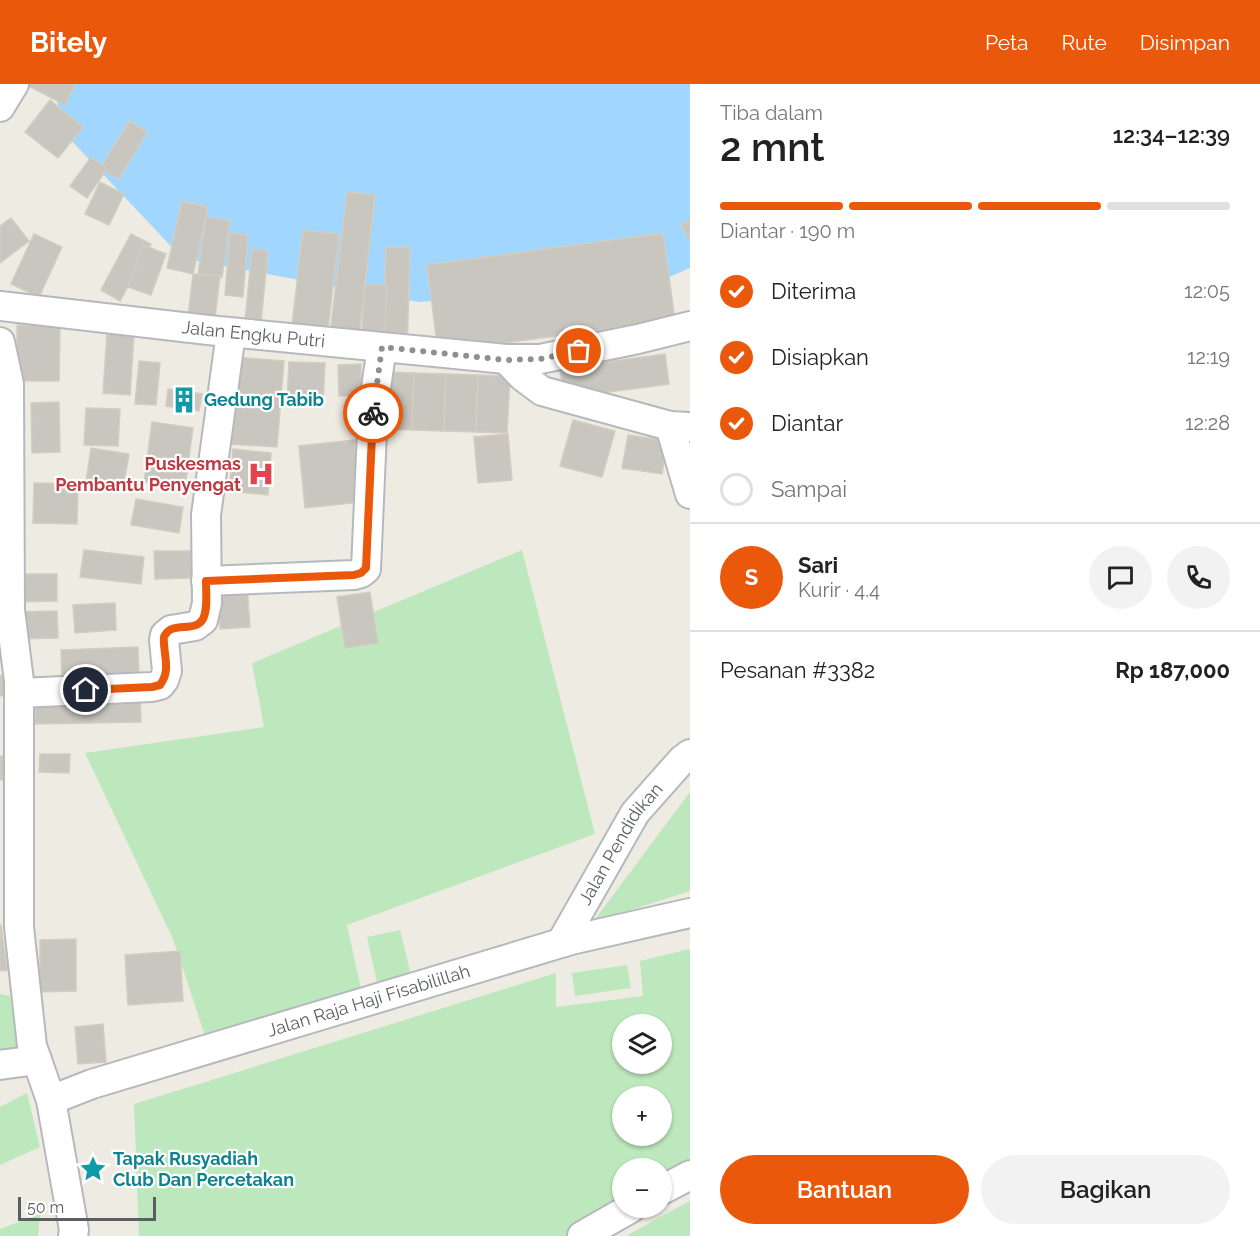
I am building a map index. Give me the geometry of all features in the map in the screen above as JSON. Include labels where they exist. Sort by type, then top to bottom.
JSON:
[{"type":"street","points":[[0,107],[14,84]]},
{"type":"street","points":[[8,307],[0,342],[9,384],[5,611],[19,681],[19,927],[32,1046],[51,1100],[76,1234]]},
{"type":"street","name":"Jalan Engku Putri","points":[[8,307],[231,333],[506,360],[540,359],[690,326]]},
{"type":"street","points":[[19,693],[160,685],[167,671],[165,635],[171,630],[195,626],[203,620],[207,603],[206,515],[231,333]]},
{"type":"street","points":[[206,581],[354,575],[366,568],[373,408],[382,347]]},
{"type":"street","points":[[506,360],[542,391],[680,426],[690,494]]},
{"type":"street","name":"Jalan Pendidikan","points":[[561,943],[635,813],[690,754]]},
{"type":"street","name":"Jalan Raja Haji Fisabilillah","points":[[51,1100],[92,1084],[561,943],[690,913]]},
{"type":"street","points":[[0,1065],[37,1060]]},
{"type":"street","points":[[672,1185],[690,1175]]},
{"type":"street","points":[[582,1236],[614,1218]]},
{"type":"green space","points":[[522,550],[595,834],[347,925],[361,989],[205,1036],[173,939],[85,753],[264,727],[252,663]]},
{"type":"green space","points":[[690,792],[690,891],[593,922]]},
{"type":"green space","points":[[400,930],[412,979],[378,987],[367,937]]},
{"type":"green space","points":[[689,949],[690,1166],[672,1176],[672,1158],[612,1158],[612,1210],[564,1236],[139,1236],[134,1104],[556,973],[556,1007],[643,996],[640,961]]},
{"type":"green space","points":[[627,965],[631,988],[575,996],[572,973]]},
{"type":"green space","points":[[0,994],[10,996],[18,1048],[0,1062]]},
{"type":"green space","points":[[27,1093],[40,1147],[0,1165],[0,1107]]},
{"type":"green space","points":[[690,1201],[690,1236],[626,1236],[659,1218],[672,1218],[672,1211]]},
{"type":"green space","points":[[40,1214],[38,1236],[0,1236],[0,1229]]},
{"type":"water","points":[[52,84],[690,84],[690,268],[646,287],[418,302],[182,258],[67,136]]},
{"type":"building","points":[[25,84],[76,84],[65,105]]},
{"type":"building","points":[[50,100],[83,127],[58,158],[25,132]]},
{"type":"building","points":[[129,121],[147,132],[119,179],[100,169]]},
{"type":"building","points":[[91,157],[107,169],[87,198],[70,186]]},
{"type":"building","points":[[100,182],[124,194],[109,225],[85,214]]},
{"type":"building","points":[[347,192],[375,195],[358,345],[329,342]]},
{"type":"building","points":[[182,201],[208,207],[193,274],[167,268]]},
{"type":"building","points":[[206,217],[230,221],[222,277],[198,274]]},
{"type":"building","points":[[11,218],[29,241],[0,263],[0,226]]},
{"type":"building","points":[[690,220],[690,241],[681,225]]},
{"type":"building","points":[[303,230],[339,234],[326,347],[290,343]]},
{"type":"building","points":[[230,233],[248,235],[243,297],[225,295]]},
{"type":"building","points":[[663,233],[675,320],[438,352],[427,265]]},
{"type":"building","points":[[34,234],[62,247],[39,297],[11,284]]},
{"type":"building","points":[[131,234],[151,244],[120,301],[101,290]]},
{"type":"building","points":[[143,245],[166,254],[151,295],[128,287]]},
{"type":"building","points":[[386,247],[410,247],[407,355],[383,354]]},
{"type":"building","points":[[252,249],[268,251],[260,332],[244,331]]},
{"type":"building","points":[[193,274],[220,276],[214,327],[187,324]]},
{"type":"building","points":[[365,284],[387,285],[384,343],[361,342]]},
{"type":"building","points":[[17,325],[60,326],[59,381],[17,381]]},
{"type":"building","points":[[107,333],[134,335],[130,395],[103,393]]},
{"type":"building","points":[[665,354],[669,384],[564,398],[560,368]]},
{"type":"building","points":[[236,357],[284,361],[277,447],[229,444]]},
{"type":"building","points":[[139,361],[160,363],[156,405],[135,404]]},
{"type":"building","points":[[289,362],[325,363],[323,404],[287,403]]},
{"type":"building","points":[[361,364],[361,396],[339,396],[338,365]]},
{"type":"building","points":[[382,372],[414,373],[412,430],[380,429]]},
{"type":"building","points":[[414,373],[446,374],[444,431],[412,430]]},
{"type":"building","points":[[446,374],[478,375],[476,432],[444,431]]},
{"type":"building","points":[[478,375],[510,376],[507,433],[476,432]]},
{"type":"building","name":"Gedung Tabib","points":[[168,389],[202,394],[199,411],[166,406]]},
{"type":"building","points":[[59,402],[60,452],[32,453],[31,403]]},
{"type":"building","points":[[86,408],[120,409],[118,446],[84,445]]},
{"type":"building","points":[[573,420],[615,431],[602,477],[560,466]]},
{"type":"building","points":[[152,422],[193,428],[185,487],[144,482]]},
{"type":"building","points":[[508,434],[512,480],[478,483],[474,437]]},
{"type":"building","points":[[628,435],[668,441],[662,474],[622,468]]},
{"type":"building","points":[[354,440],[360,502],[305,508],[299,446]]},
{"type":"building","points":[[91,448],[129,454],[123,488],[86,482]]},
{"type":"building","points":[[233,449],[271,453],[268,495],[229,491]]},
{"type":"building","points":[[34,483],[78,484],[77,524],[33,523]]},
{"type":"building","points":[[136,499],[183,507],[179,533],[131,525]]},
{"type":"building","points":[[84,550],[144,557],[141,584],[80,577]]},
{"type":"building","points":[[154,551],[192,551],[192,578],[155,579]]},
{"type":"building","points":[[20,574],[57,574],[57,601],[20,602]]},
{"type":"building","points":[[247,587],[250,627],[220,629],[217,589]]},
{"type":"building","points":[[370,592],[378,643],[345,648],[337,597]]},
{"type":"building","points":[[115,603],[116,630],[75,633],[73,605]]},
{"type":"building","points":[[57,611],[58,638],[21,639],[20,612]]},
{"type":"building","points":[[138,647],[139,674],[62,678],[61,650]]},
{"type":"building","points":[[9,675],[12,694],[0,696],[0,676]]},
{"type":"building","points":[[140,694],[141,722],[35,724],[35,696]]},
{"type":"building","points":[[40,754],[70,754],[69,773],[39,772]]},
{"type":"building","points":[[0,756],[5,756],[6,780],[0,780]]},
{"type":"building","points":[[0,925],[7,970],[0,971]]},
{"type":"building","points":[[76,939],[76,991],[40,992],[40,940]]},
{"type":"building","points":[[180,951],[183,1001],[128,1005],[125,955]]},
{"type":"building","points":[[103,1024],[106,1062],[78,1064],[75,1027]]},
{"type":"way so far","points":[[373,413],[382,347],[506,360],[540,359],[579,351]]},
{"type":"place","name":"Gedung Tabib","points":[[184,400]]},
{"type":"place","name":"Puskesmas Pembantu Penyengat","points":[[261,474]]},
{"type":"place","name":"Tapak Rusyadiah Club Dan Percetakan","points":[[93,1169]]},
{"type":"route","points":[[86,690],[160,685],[167,671],[165,635],[171,630],[195,626],[203,620],[207,603],[206,581],[361,573],[366,568],[373,413]]}]
